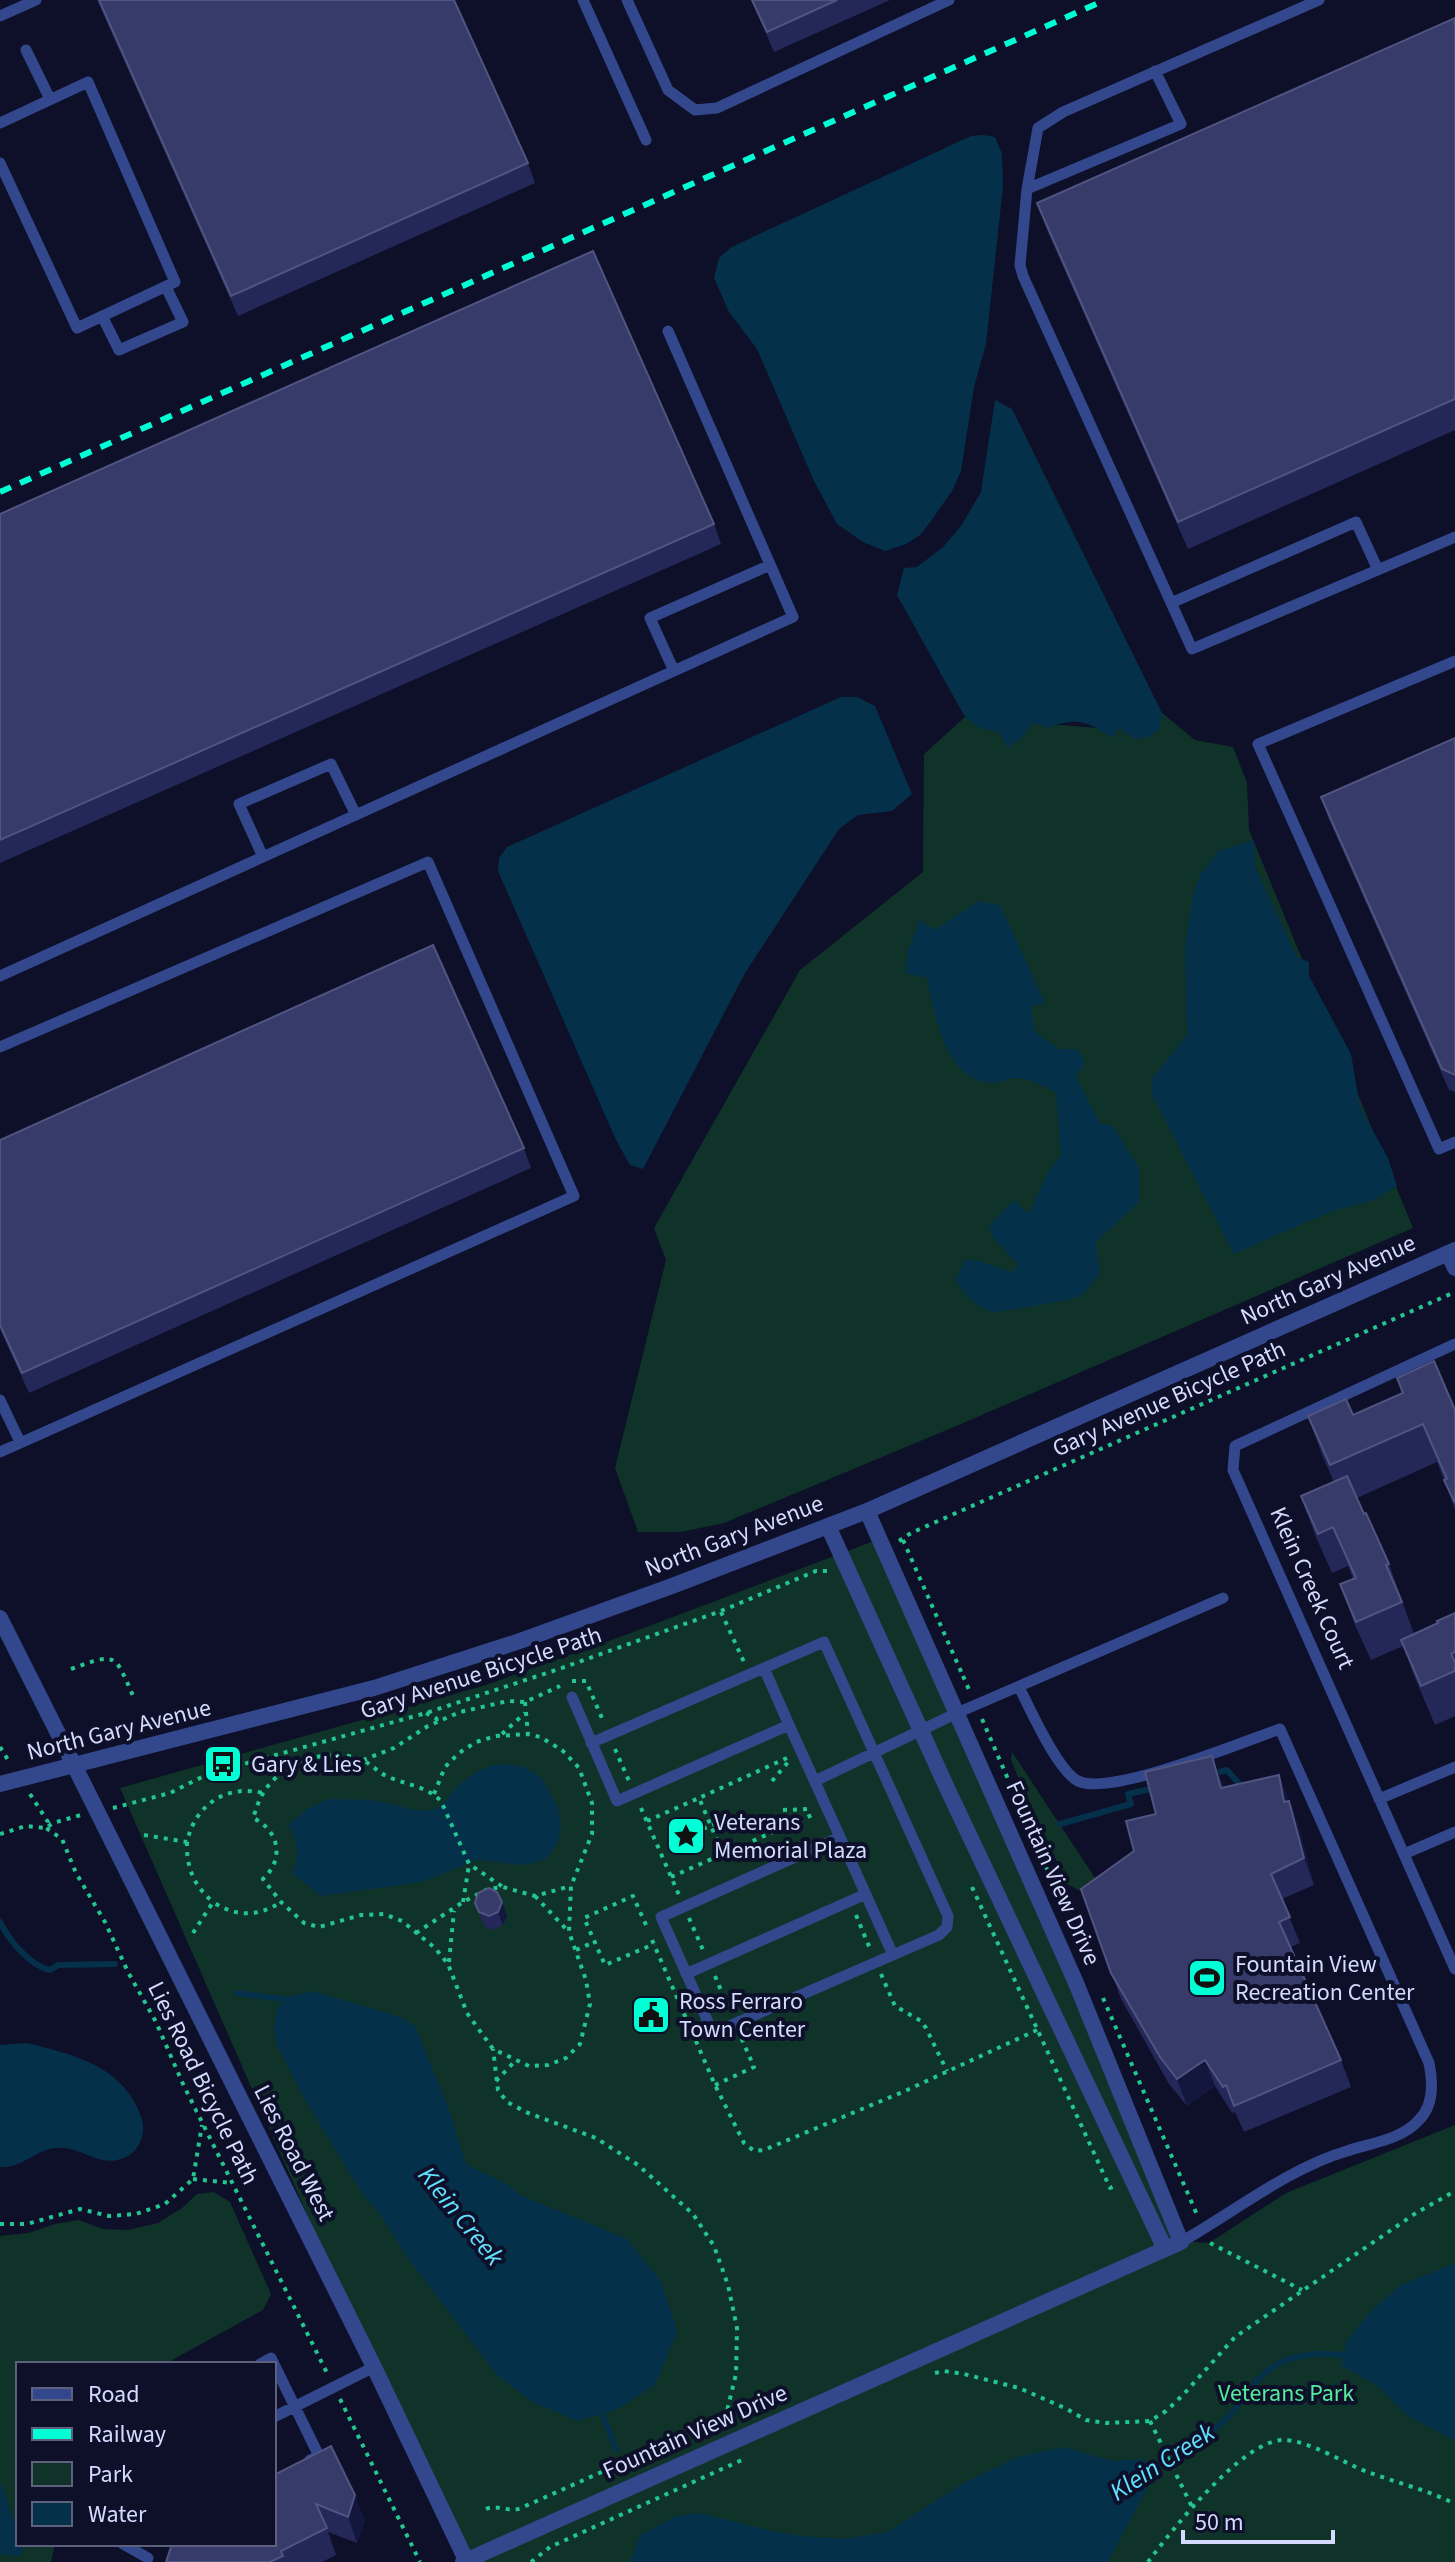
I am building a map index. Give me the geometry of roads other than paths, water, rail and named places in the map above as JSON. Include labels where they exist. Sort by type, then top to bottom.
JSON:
[{"type":"street","name":"North Gary Avenue","points":[[0,1784],[374,1688],[437,1669],[685,1581],[867,1511],[1453,1257]]},
{"type":"street","name":"Fountain View Drive","points":[[466,2561],[1173,2245],[1076,1983],[867,1511]]},
{"type":"street","points":[[828,1526],[921,1729],[1173,2245]]},
{"type":"street","name":"Lies Road West","points":[[0,1618],[374,2367],[466,2561]]},
{"type":"lane","points":[[0,16],[36,0]]},
{"type":"lane","points":[[583,0],[646,140]]},
{"type":"lane","points":[[627,0],[668,90],[695,110],[717,108],[949,0]]},
{"type":"lane","points":[[1319,0],[1063,112],[1038,128],[1027,189],[1020,265],[1192,649],[1455,537]]},
{"type":"lane","points":[[26,50],[50,99]]},
{"type":"lane","points":[[1027,189],[1181,124],[1155,71]]},
{"type":"lane","points":[[0,123],[88,82],[175,282],[77,328],[0,163]]},
{"type":"lane","points":[[102,316],[119,350],[183,322],[166,287]]},
{"type":"lane","points":[[0,976],[793,617],[668,331]]},
{"type":"lane","points":[[1171,603],[1356,522],[1378,570]]},
{"type":"lane","points":[[674,671],[650,618],[770,565]]},
{"type":"lane","points":[[1455,661],[1258,744],[1439,1149],[1455,1142]]},
{"type":"lane","points":[[263,857],[239,804],[331,764],[356,815]]},
{"type":"lane","points":[[0,1047],[428,862],[574,1196],[0,1452]]},
{"type":"lane","name":"Klein Creek Court","points":[[1455,1344],[1235,1446],[1233,1470],[1455,1969]]},
{"type":"lane","points":[[0,1400],[20,1442]]},
{"type":"lane","points":[[815,1781],[921,1729],[1223,1598]]},
{"type":"lane","points":[[591,1743],[824,1642],[948,1916],[947,1927],[939,1935],[713,2033],[661,1917],[840,1837]]},
{"type":"lane","points":[[764,1668],[893,1955]]},
{"type":"lane","points":[[1019,1687],[1064,1771],[1078,1781],[1095,1785],[1135,1779],[1280,1729],[1429,2063],[1434,2084],[1422,2118],[1409,2130],[1393,2138],[1317,2161],[1173,2245]]},
{"type":"lane","points":[[572,1697],[617,1801],[789,1725]]},
{"type":"lane","points":[[1379,1799],[1455,1767]]},
{"type":"lane","points":[[1404,1854],[1455,1832]]},
{"type":"lane","points":[[686,1974],[866,1894]]},
{"type":"lane","points":[[276,2416],[374,2367]]},
{"type":"lane","points":[[276,2368],[319,2456],[296,2468]]},
{"type":"lane","points":[[126,2546],[148,2560]]},
{"type":"water","points":[[971,136],[995,137],[1002,154],[1003,186],[986,344],[974,387],[961,471],[952,491],[920,535],[885,551],[863,542],[837,524],[814,481],[757,349],[729,312],[714,278],[719,258],[730,248]]},
{"type":"water","points":[[995,400],[1012,409],[1162,713],[1159,730],[1147,738],[1134,739],[1120,728],[1111,737],[1080,722],[1046,728],[1033,722],[1024,736],[1008,748],[999,732],[980,728],[965,717],[897,595],[904,568],[917,567],[943,547],[961,526],[981,492]]},
{"type":"water","points":[[841,697],[857,697],[875,706],[912,794],[892,811],[858,815],[839,829],[745,973],[643,1169],[630,1165],[616,1140],[498,871],[499,858],[507,847]]},
{"type":"water","points":[[1254,840],[1255,867],[1297,957],[1309,962],[1309,976],[1351,1054],[1360,1107],[1388,1158],[1397,1186],[1374,1200],[1332,1211],[1234,1254],[1152,1095],[1152,1079],[1187,1035],[1185,948],[1192,900],[1200,875],[1219,851]]},
{"type":"water","points":[[979,901],[1000,905],[1045,1003],[1031,1006],[1035,1032],[1059,1049],[1077,1049],[1085,1062],[1076,1077],[1100,1123],[1113,1126],[1139,1168],[1139,1202],[1096,1242],[1100,1275],[1084,1293],[1063,1301],[993,1312],[976,1304],[955,1281],[965,1260],[979,1261],[1012,1272],[1018,1264],[994,1239],[989,1226],[1014,1200],[1029,1214],[1048,1172],[1061,1156],[1056,1092],[1025,1079],[1013,1078],[997,1083],[979,1081],[965,1073],[946,1046],[927,978],[905,973],[908,951],[920,920],[935,930]]},
{"type":"water","points":[[497,1764],[522,1766],[541,1777],[558,1808],[561,1828],[557,1845],[546,1859],[525,1865],[478,1860],[422,1882],[321,1896],[292,1873],[297,1848],[288,1825],[307,1809],[328,1799],[373,1800],[420,1811],[432,1810],[476,1772]]},
{"type":"water","points":[[313,1991],[400,2017],[415,2026],[447,2104],[466,2164],[503,2182],[520,2195],[627,2239],[660,2280],[677,2332],[655,2385],[618,2409],[578,2421],[532,2402],[497,2375],[363,2195],[305,2100],[277,2045],[274,2026],[278,2007],[288,1997]]},
{"type":"water","points":[[27,2043],[91,2063],[118,2081],[138,2109],[143,2123],[142,2137],[133,2152],[113,2161],[57,2148],[15,2165],[0,2167],[0,2045]]},
{"type":"water","points":[[1455,2263],[1455,2441],[1408,2416],[1377,2386],[1341,2365],[1347,2341],[1370,2312],[1401,2285]]},
{"type":"water","points":[[1063,2447],[1112,2461],[1143,2459],[1152,2469],[1151,2481],[1108,2562],[630,2562],[640,2535],[676,2516],[700,2513],[803,2536],[842,2539],[887,2532],[964,2483],[1018,2457]]},
{"type":"water","points":[[0,2481],[16,2526],[16,2546],[23,2546],[19,2556],[0,2554]]},
{"type":"waterway","points":[[1212,1774],[1227,1770],[1244,1789]]},
{"type":"waterway","points":[[1060,1824],[1131,1804],[1128,1794],[1155,1788]]},
{"type":"waterway","name":"Klein Creek","points":[[0,1922],[21,1951],[42,1968],[50,1970],[58,1965],[115,1964]]},
{"type":"waterway","name":"Klein Creek","points":[[237,1993],[292,2000]]},
{"type":"waterway","name":"Klein Creek","points":[[1148,2472],[1217,2427],[1271,2368],[1303,2356],[1350,2356]]},
{"type":"waterway","name":"Klein Creek","points":[[600,2408],[616,2449]]},
{"type":"railway","points":[[0,492],[1105,0]]},
{"type":"place","name":"Gary & Lies","points":[[223,1764]]},
{"type":"place","name":"Veterans Memorial Plaza","points":[[686,1836]]},
{"type":"place","name":"Fountain View Recreation Center","points":[[1207,1978]]},
{"type":"place","name":"Ross Ferraro Town Center","points":[[651,2015]]},
{"type":"park label","name":"Veterans Park","points":[[1286,2393]]}]
